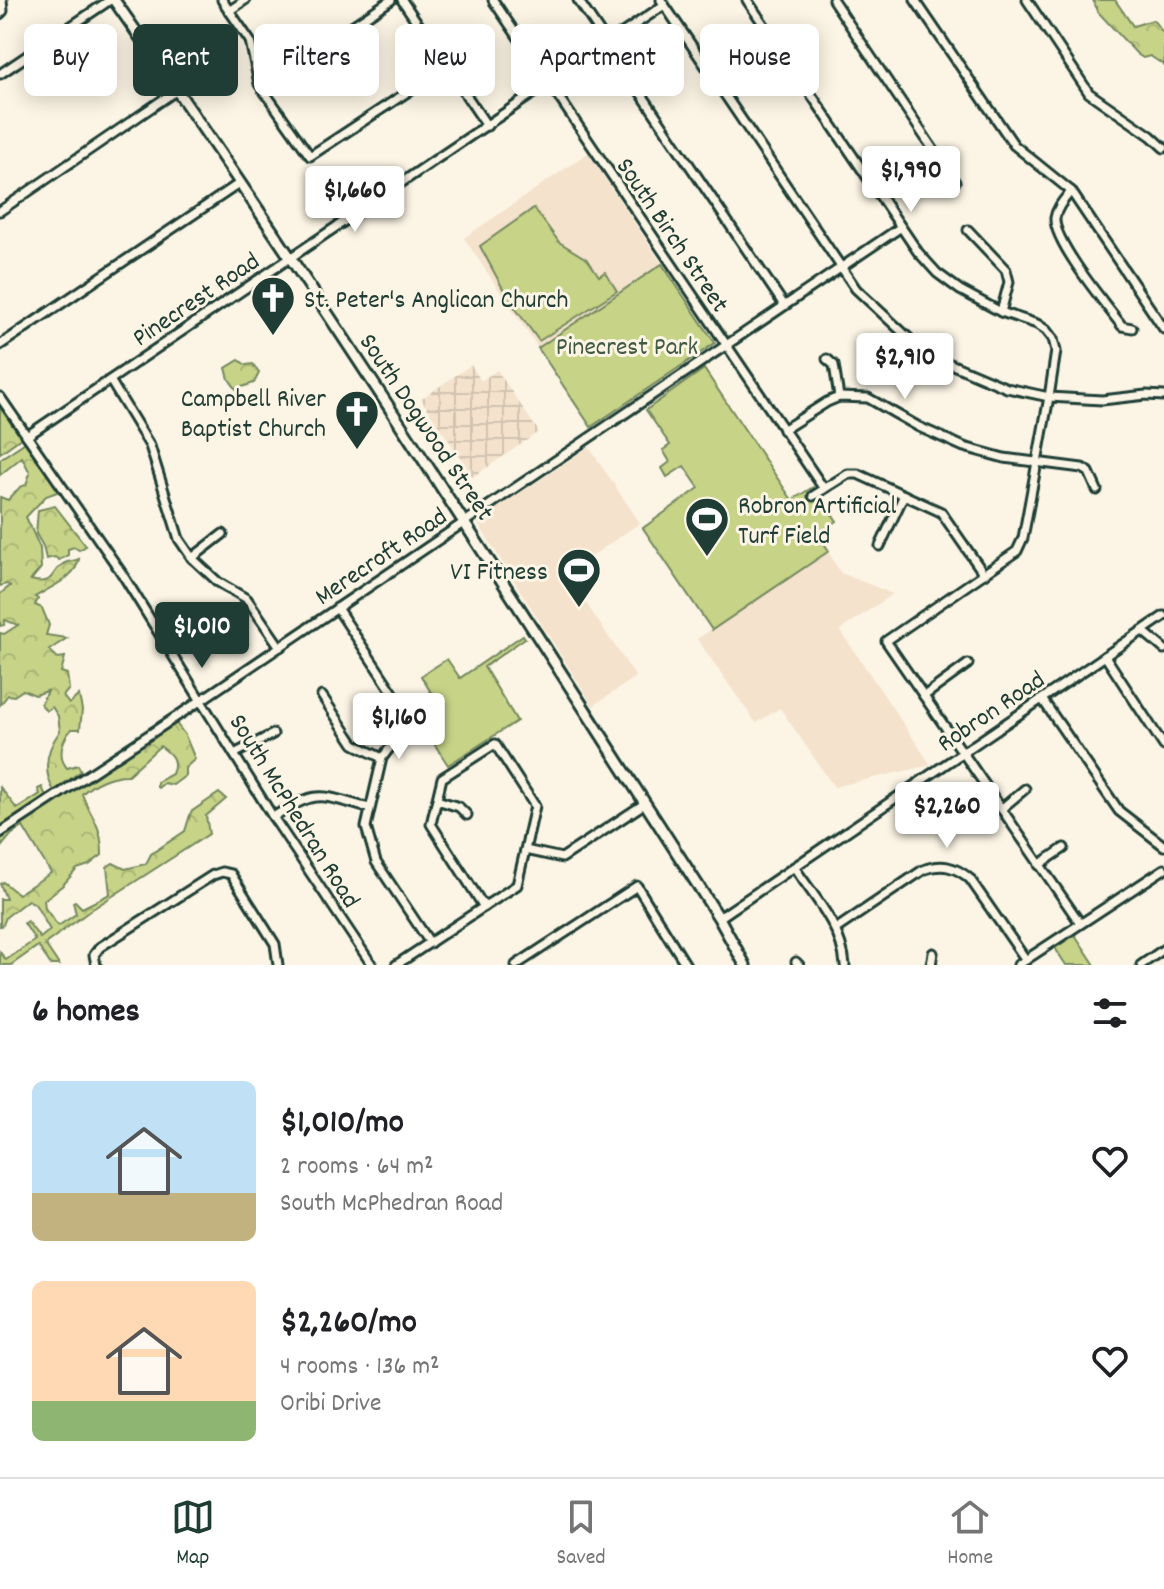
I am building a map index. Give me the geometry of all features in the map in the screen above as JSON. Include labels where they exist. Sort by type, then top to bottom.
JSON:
[{"type":"main road","name":"South Dogwood Street","points":[[112,0],[133,29]]},
{"type":"main road","name":"South Dogwood Street","points":[[181,96],[465,521],[719,918],[745,965]]},
{"type":"street","points":[[0,14],[3,11],[2,0]]},
{"type":"street","points":[[0,74],[112,0]]},
{"type":"street","points":[[222,0],[250,41],[259,84],[310,156],[401,96]]},
{"type":"street","points":[[229,11],[245,0]]},
{"type":"street","points":[[355,24],[391,0]]},
{"type":"street","points":[[402,0],[418,24]]},
{"type":"street","name":"South Birch Street","points":[[493,0],[511,27]]},
{"type":"street","points":[[578,0],[594,24]]},
{"type":"street","points":[[747,0],[918,252],[937,273],[960,290],[1001,312],[1037,324],[1053,339],[1056,351],[1049,397],[1023,538],[1017,551],[886,641],[1080,923]]},
{"type":"street","points":[[833,0],[955,182]]},
{"type":"street","points":[[915,0],[1014,145],[1071,191],[1164,328]]},
{"type":"street","points":[[1027,0],[1089,93],[1164,148]]},
{"type":"street","points":[[662,3],[856,289],[913,342],[941,360],[1007,388],[1049,397],[1102,400],[1164,396]]},
{"type":"street","name":"Pinecrest Road","points":[[634,24],[662,3]]},
{"type":"street","points":[[0,211],[168,96]]},
{"type":"street","points":[[467,96],[487,126]]},
{"type":"street","name":"Pinecrest Road","points":[[27,436],[531,96]]},
{"type":"street","name":"South Birch Street","points":[[556,96],[824,489]]},
{"type":"street","points":[[642,96],[784,305]]},
{"type":"street","points":[[0,345],[240,183]]},
{"type":"street","points":[[1071,191],[1058,207],[1055,219],[1061,241],[1122,326],[1132,328]]},
{"type":"street","name":"Merecroft Road","points":[[0,833],[901,227]]},
{"type":"street","points":[[968,230],[1006,270],[1009,282],[1001,312]]},
{"type":"street","points":[[827,359],[834,365],[839,397]]},
{"type":"street","points":[[110,380],[150,446],[179,539],[192,558],[218,582],[247,599],[280,647]]},
{"type":"street","name":"South McPhedran Road","points":[[0,397],[121,572],[273,817],[372,965]]},
{"type":"street","points":[[783,430],[839,397],[868,398],[919,427],[964,447],[1037,464],[1082,468],[1089,472],[1097,490]]},
{"type":"street","points":[[813,496],[848,474],[858,474],[941,512],[984,574]]},
{"type":"street","points":[[880,546],[904,495]]},
{"type":"street","points":[[192,558],[223,534]]},
{"type":"street","points":[[337,608],[411,720],[382,758],[366,827],[376,862],[430,943]]},
{"type":"street","name":"Robron Road","points":[[719,918],[1164,616]]},
{"type":"street","points":[[1143,631],[1164,649]]},
{"type":"street","points":[[1105,656],[1164,746]]},
{"type":"street","points":[[924,696],[968,664]]},
{"type":"street","points":[[322,696],[354,744],[382,758]]},
{"type":"street","points":[[1042,699],[1119,811],[1164,846]]},
{"type":"street","points":[[234,754],[273,734]]},
{"type":"street","points":[[396,965],[430,943],[484,907],[517,885],[535,806],[495,744],[442,778],[431,824],[484,907]]},
{"type":"street","points":[[1001,809],[1025,789]]},
{"type":"street","points":[[273,817],[304,798],[318,795],[369,808]]},
{"type":"street","points":[[437,800],[459,807],[467,815]]},
{"type":"street","points":[[525,850],[562,858],[644,804]]},
{"type":"street","points":[[1039,865],[1064,848]]},
{"type":"street","points":[[947,866],[949,855]]},
{"type":"street","points":[[836,929],[923,870],[947,866],[970,879],[1026,960]]},
{"type":"street","points":[[794,867],[836,929],[845,965]]},
{"type":"street","points":[[1018,965],[1164,869]]},
{"type":"street","points":[[96,965],[94,955],[100,947],[222,872],[231,874],[275,944],[278,965]]},
{"type":"street","points":[[516,965],[526,962],[637,886],[686,965]]},
{"type":"street","points":[[1141,965],[1164,949]]},
{"type":"street","points":[[931,965],[933,953]]},
{"type":"shaded area","points":[[588,153],[662,264],[538,348],[464,238]]},
{"type":"shaded area","points":[[471,365],[481,381],[497,370],[539,432],[473,477],[421,399]]},
{"type":"shaded area","points":[[589,447],[640,523],[566,574],[636,677],[593,706],[477,522]]},
{"type":"shaded area","points":[[828,552],[841,573],[893,594],[840,630],[931,765],[834,787],[780,708],[756,723],[697,639]]},
{"type":"green space","points":[[1093,0],[1115,0],[1133,26],[1153,20],[1164,34],[1164,65],[1150,56],[1143,58],[1137,54],[1098,12]]},
{"type":"green space","points":[[534,208],[559,242],[588,260],[599,276],[605,272],[617,291],[539,341],[508,298],[480,246]]},
{"type":"green space","name":"Pinecrest Park","points":[[662,264],[715,343],[591,427],[538,348]]},
{"type":"green space","points":[[239,360],[246,365],[253,364],[259,373],[254,383],[236,389],[226,368]]},
{"type":"green space","points":[[704,369],[792,500],[813,487],[837,521],[818,534],[829,551],[712,630],[643,528],[699,488],[684,466],[667,477],[662,468],[670,462],[663,450],[670,445],[646,410]]},
{"type":"green space","points":[[0,407],[21,438],[0,453]]},
{"type":"green space","points":[[27,441],[54,481],[57,492],[46,496],[26,517],[40,548],[41,568],[31,580],[45,581],[61,565],[79,559],[68,577],[35,597],[38,599],[35,605],[42,608],[49,625],[46,635],[67,638],[49,650],[58,658],[65,657],[61,672],[67,674],[69,689],[63,696],[69,704],[79,695],[82,710],[80,729],[72,729],[69,733],[62,753],[67,768],[78,765],[81,771],[54,791],[47,768],[52,745],[60,731],[58,716],[52,707],[46,711],[41,704],[47,691],[35,695],[23,690],[14,696],[8,695],[0,705],[0,633],[4,634],[18,625],[5,620],[4,625],[0,626],[0,594],[10,586],[0,586],[0,497],[8,500],[26,485],[30,473],[22,457],[0,475],[0,459]]},
{"type":"green space","points":[[55,506],[86,546],[79,550],[74,547],[68,549],[68,555],[59,560],[55,557],[46,559],[36,534],[38,510]]},
{"type":"green space","points":[[523,635],[525,638],[484,667],[517,721],[448,765],[414,713],[435,699],[421,676],[447,659],[460,678]]},
{"type":"green space","points":[[175,722],[185,735],[195,759],[185,768],[185,776],[173,785],[164,783],[157,787],[157,782],[172,774],[174,765],[170,755],[160,746],[128,775],[104,780],[82,794],[98,829],[102,855],[77,869],[44,900],[45,908],[58,926],[76,914],[73,902],[82,908],[110,894],[107,867],[113,863],[125,869],[146,864],[151,854],[185,831],[191,812],[219,793],[226,799],[206,816],[209,834],[91,910],[45,944],[59,965],[51,965],[38,946],[11,965],[0,965],[0,952],[6,960],[35,940],[24,923],[27,921],[40,938],[50,930],[35,904],[28,900],[6,917],[0,926],[0,899],[6,899],[0,884],[3,882],[18,894],[51,873],[23,827],[2,846],[0,836]]},
{"type":"green space","points":[[0,787],[17,809],[40,794],[38,789],[42,787],[46,796],[0,827]]},
{"type":"green space","points":[[1075,935],[1095,965],[1066,965],[1055,948]]},
{"type":"place","name":"St. Peter's Anglican Church","points":[[273,337]]},
{"type":"place","name":"Campbell River Baptist Church","points":[[357,451]]},
{"type":"place","name":"Robron Artificial Turf Field","points":[[707,558]]},
{"type":"place","name":"VI Fitness","points":[[579,609]]}]
